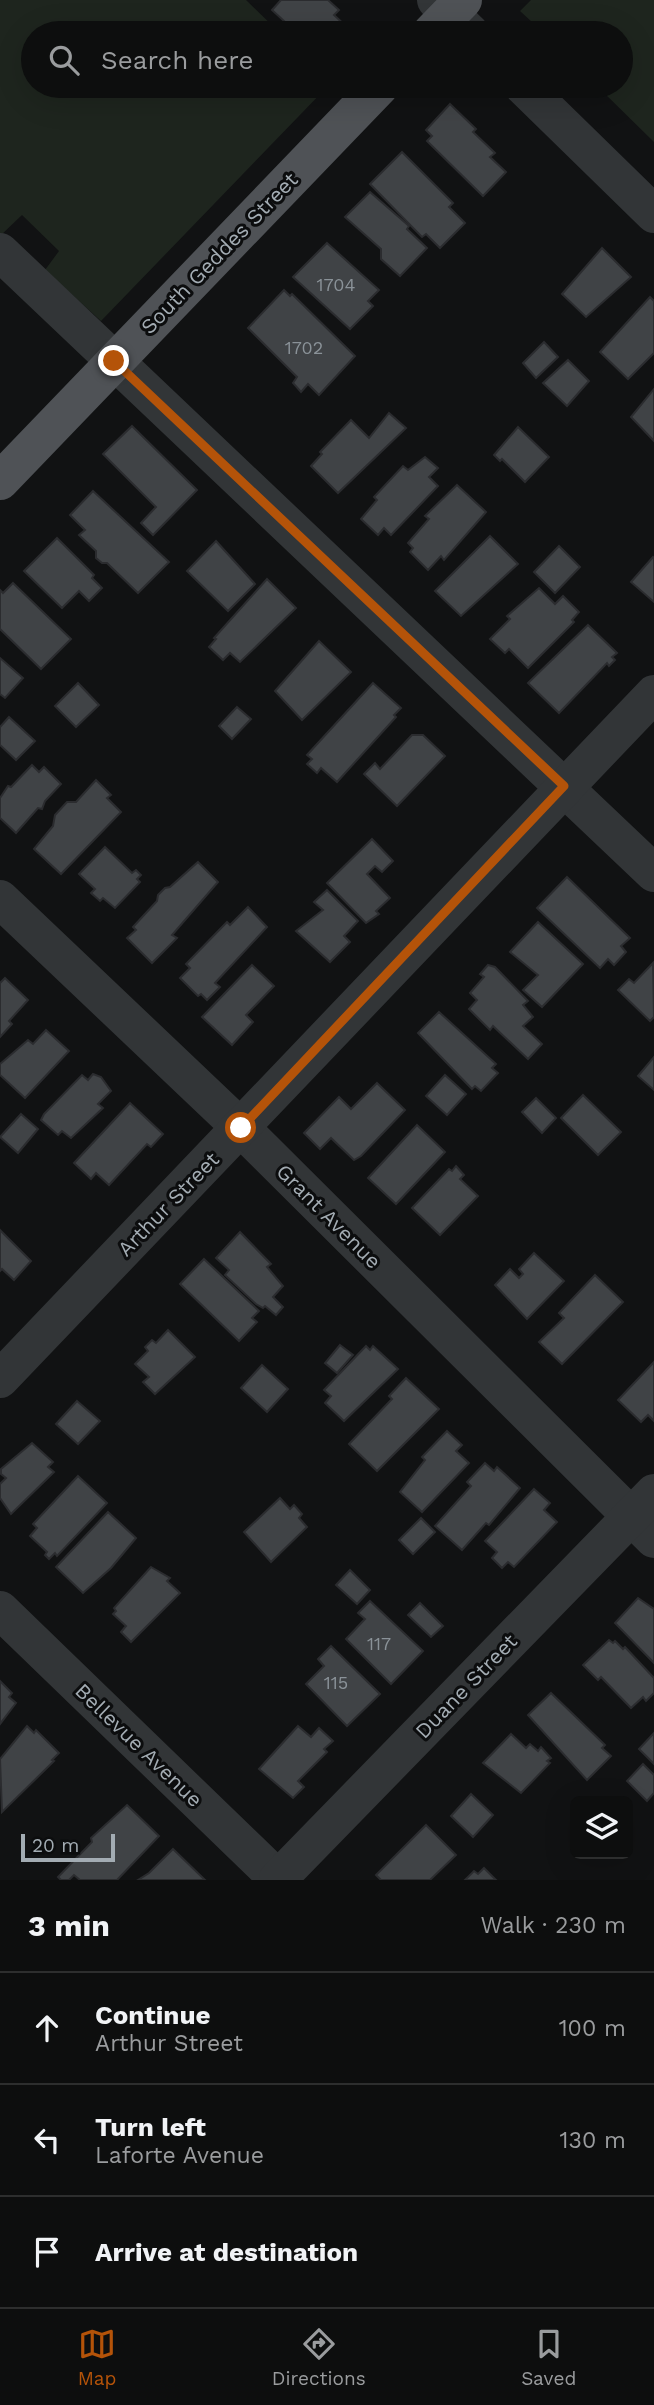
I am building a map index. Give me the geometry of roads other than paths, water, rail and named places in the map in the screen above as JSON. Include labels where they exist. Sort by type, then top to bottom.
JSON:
[{"type":"main road","name":"South Geddes Street","points":[[0,481],[368,98]]},
{"type":"street","points":[[535,98],[654,214]]},
{"type":"street","points":[[0,252],[654,873]]},
{"type":"street","name":"Arthur Street","points":[[0,1379],[654,694]]},
{"type":"street","name":"Grant Avenue","points":[[0,899],[646,1516]]},
{"type":"street","name":"Duane Street","points":[[279,1880],[646,1516]]},
{"type":"street","name":"Bellevue Avenue","points":[[0,1610],[279,1880]]}]
